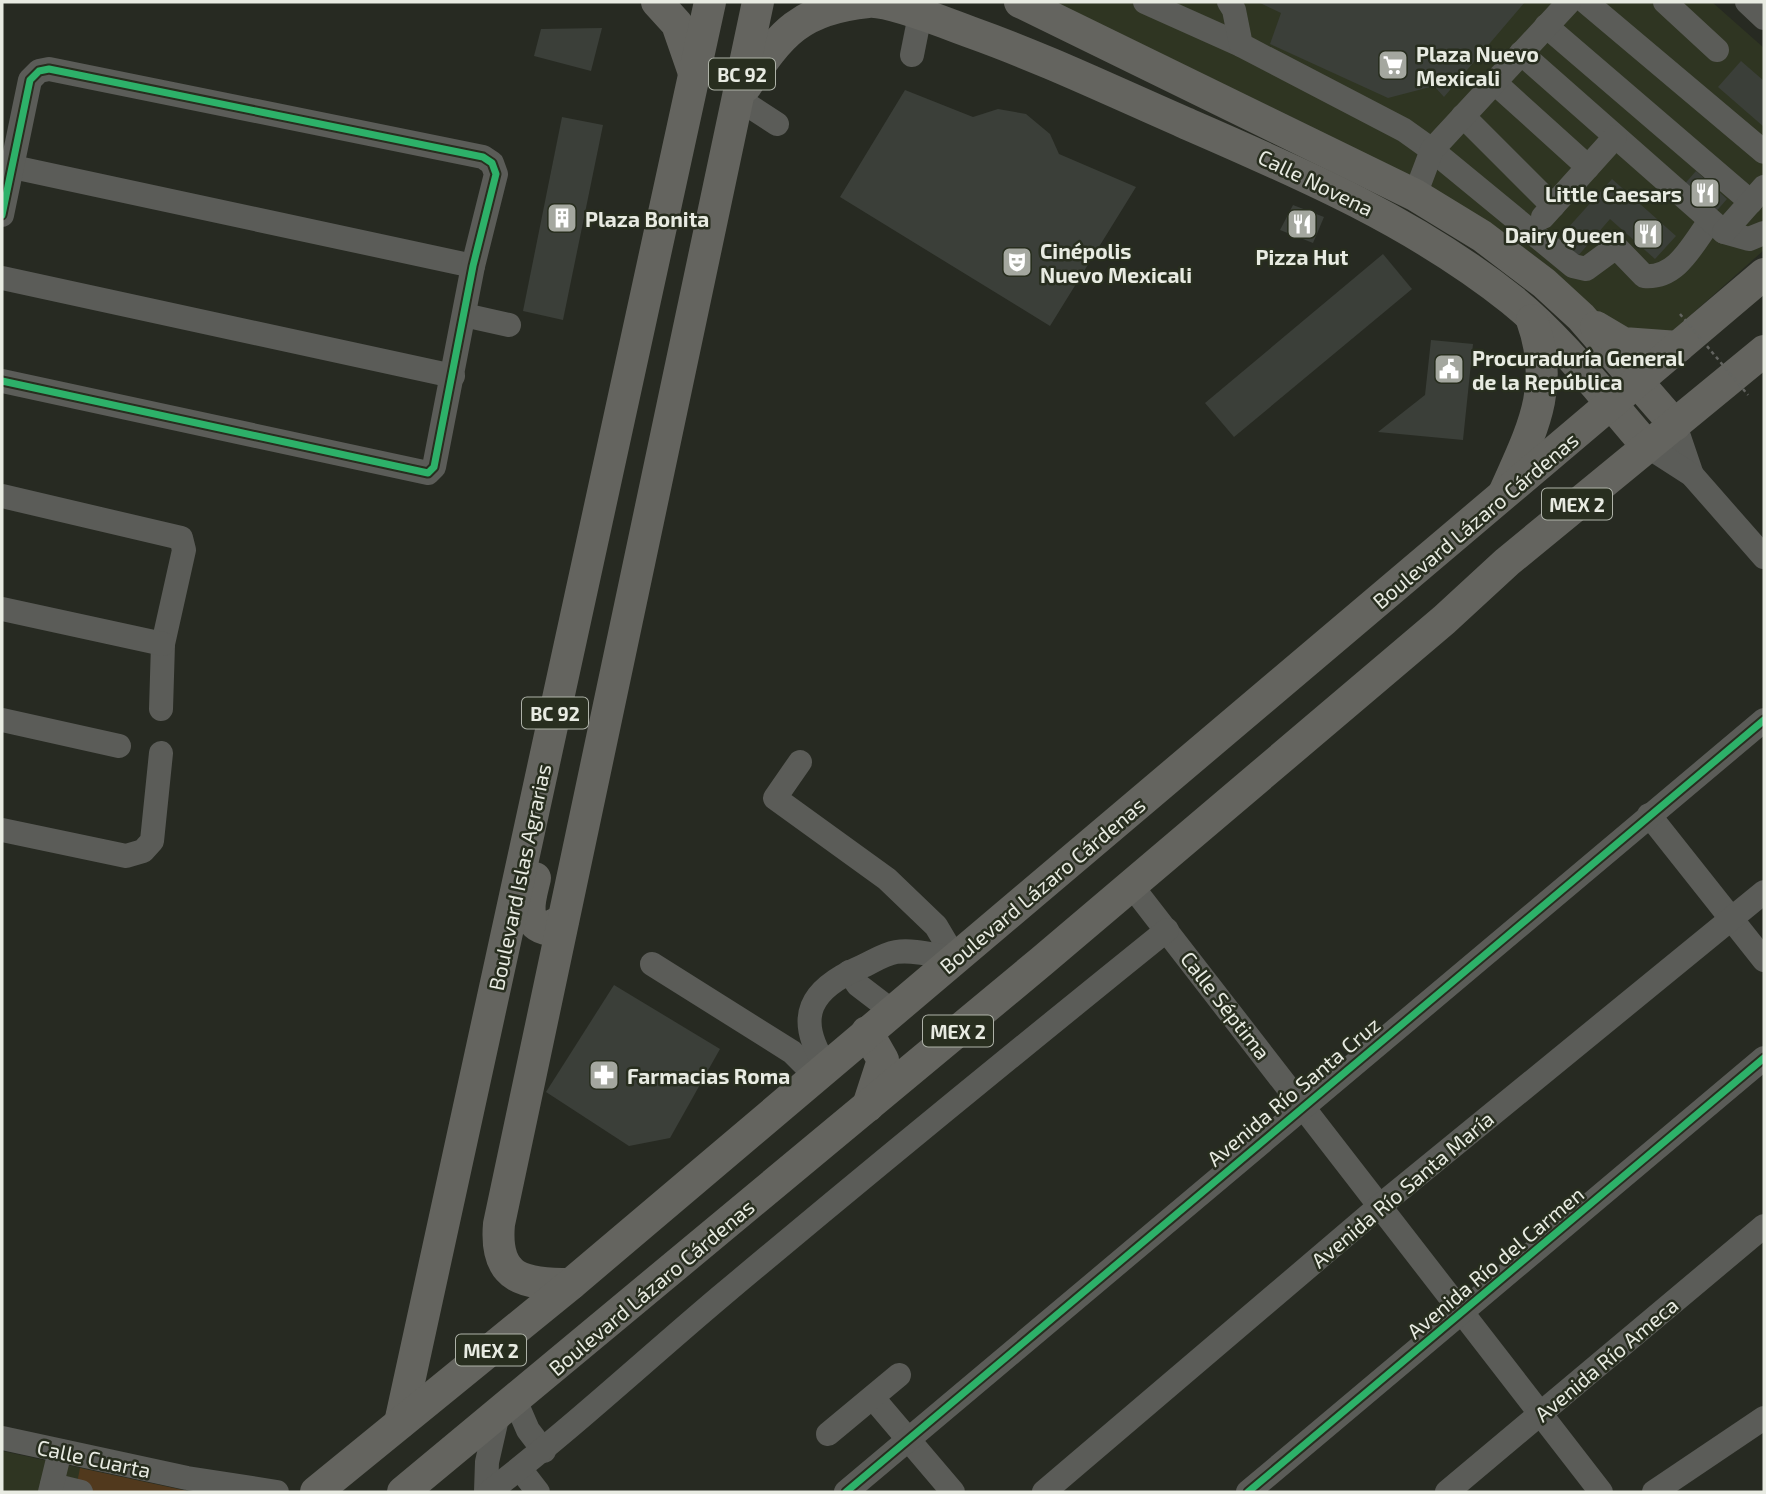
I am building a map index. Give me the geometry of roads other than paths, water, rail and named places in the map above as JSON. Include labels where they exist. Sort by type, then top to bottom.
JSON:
[{"type":"main road","points":[[657,2],[677,24],[694,74]]},
{"type":"main road","name":"Boulevard Islas Agrarias","points":[[400,1423],[710,2]]},
{"type":"main road","name":"BC 92","points":[[571,1284],[541,1283],[517,1277],[501,1261],[497,1240],[758,2]]},
{"type":"main road","points":[[737,99],[769,50],[797,22],[870,2]]},
{"type":"main road","name":"Calle Novena","points":[[870,2],[920,15],[1024,52],[1304,174],[1427,240],[1531,316],[1647,446]]},
{"type":"main road","name":"Calle Novena","points":[[1020,2],[1402,188],[1510,255],[1580,317],[1675,425]]},
{"type":"main road","points":[[1024,52],[1035,37],[1047,36],[1120,67],[1131,68],[1148,63]]},
{"type":"main road","points":[[1304,174],[1331,177],[1391,202],[1402,188]]},
{"type":"main road","name":"Boulevard Lázaro Cárdenas","points":[[320,1491],[571,1284],[1764,274]]},
{"type":"main road","points":[[644,305],[667,310],[673,317],[663,381],[670,416]]},
{"type":"main road","points":[[1503,496],[1531,433],[1543,385],[1541,345],[1531,316]]},
{"type":"main road","points":[[1580,317],[1623,343],[1678,347]]},
{"type":"main road","name":"Boulevard Lázaro Cárdenas","points":[[407,1492],[1131,885],[1647,446],[1764,351]]},
{"type":"main road","points":[[540,779],[551,801],[529,904],[530,918],[537,926],[545,929],[563,920]]},
{"type":"main road","points":[[867,1032],[883,1060],[883,1069],[867,1107]]},
{"type":"street","points":[[1145,2],[1241,45],[1404,131],[1573,266],[1586,269],[1616,247],[1644,276],[1659,277],[1671,271],[1717,227],[1757,195],[1546,26]]},
{"type":"street","points":[[1229,2],[1234,10],[1241,45]]},
{"type":"street","points":[[1402,188],[1462,116],[1569,2]]},
{"type":"street","points":[[1586,2],[1764,152]]},
{"type":"street","points":[[1665,2],[1717,50]]},
{"type":"street","points":[[1747,2],[1764,18]]},
{"type":"street","points":[[912,55],[920,15]]},
{"type":"street","points":[[1521,53],[1717,227],[1749,239],[1764,233]]},
{"type":"street","points":[[2,215],[30,80],[39,71],[49,69],[483,157],[492,163],[496,174],[473,266],[434,467],[428,473],[2,381]]},
{"type":"street","points":[[1494,82],[1588,167]]},
{"type":"street","points":[[737,99],[777,124]]},
{"type":"street","points":[[1462,116],[1553,206]]},
{"type":"street","points":[[1531,231],[1615,137]]},
{"type":"street","points":[[8,176],[473,266]]},
{"type":"street","points":[[2,278],[453,376]]},
{"type":"street","points":[[464,315],[509,325]]},
{"type":"street","name":"Calle Novena","points":[[1675,425],[1692,475]]},
{"type":"street","name":"Calle Novena","points":[[1647,446],[1692,475],[1764,557]]},
{"type":"street","points":[[2,496],[181,538],[184,550],[163,644],[161,709]]},
{"type":"street","points":[[2,610],[163,644]]},
{"type":"street","points":[[2,720],[119,746]]},
{"type":"street","name":"Avenida Río Santa Cruz","points":[[846,1492],[1764,720]]},
{"type":"street","points":[[2,830],[125,856],[143,850],[152,841],[161,753]]},
{"type":"street","points":[[800,762],[775,798],[887,879],[936,926],[955,958]]},
{"type":"street","points":[[1649,815],[1764,960]]},
{"type":"street","name":"Calle Séptima","points":[[1131,885],[1601,1492]]},
{"type":"street","name":"Avenida Río Santa María","points":[[1044,1492],[1381,1205],[1764,892]]},
{"type":"street","points":[[488,1492],[522,1470],[621,1381],[898,1148],[1167,930]]},
{"type":"street","points":[[821,1070],[810,1040],[811,1008],[823,989],[849,972],[896,952],[955,958]]},
{"type":"street","points":[[652,964],[821,1070]]},
{"type":"street","points":[[849,972],[858,985],[892,1011]]},
{"type":"street","name":"Avenida Río del Carmen","points":[[1248,1492],[1764,1058]]},
{"type":"street","name":"Avenida Río Ameca","points":[[1447,1492],[1764,1226]]},
{"type":"street","points":[[828,1434],[900,1376]]},
{"type":"street","points":[[873,1398],[953,1492]]},
{"type":"street","points":[[488,1492],[489,1448],[506,1407],[544,1451]]},
{"type":"street","points":[[1654,1492],[1764,1418]]},
{"type":"street","name":"Calle Cuarta","points":[[2,1438],[196,1485],[276,1492]]},
{"type":"street","points":[[60,1451],[51,1488],[81,1492]]},
{"type":"street","points":[[522,1470],[538,1492]]},
{"type":"place","name":"Plaza Nuevo Mexicali","points":[[1393,65]]},
{"type":"place","name":"Little Caesars","points":[[1705,193]]},
{"type":"place","name":"Plaza Bonita","points":[[562,218]]},
{"type":"place","name":"Pizza Hut","points":[[1302,224]]},
{"type":"place","name":"Dairy Queen","points":[[1648,234]]},
{"type":"place","name":"Cinépolis Nuevo Mexicali","points":[[1017,262]]},
{"type":"place","name":"Procuraduría General de la República","points":[[1449,369]]},
{"type":"place","name":"Farmacias Roma","points":[[604,1075]]}]
